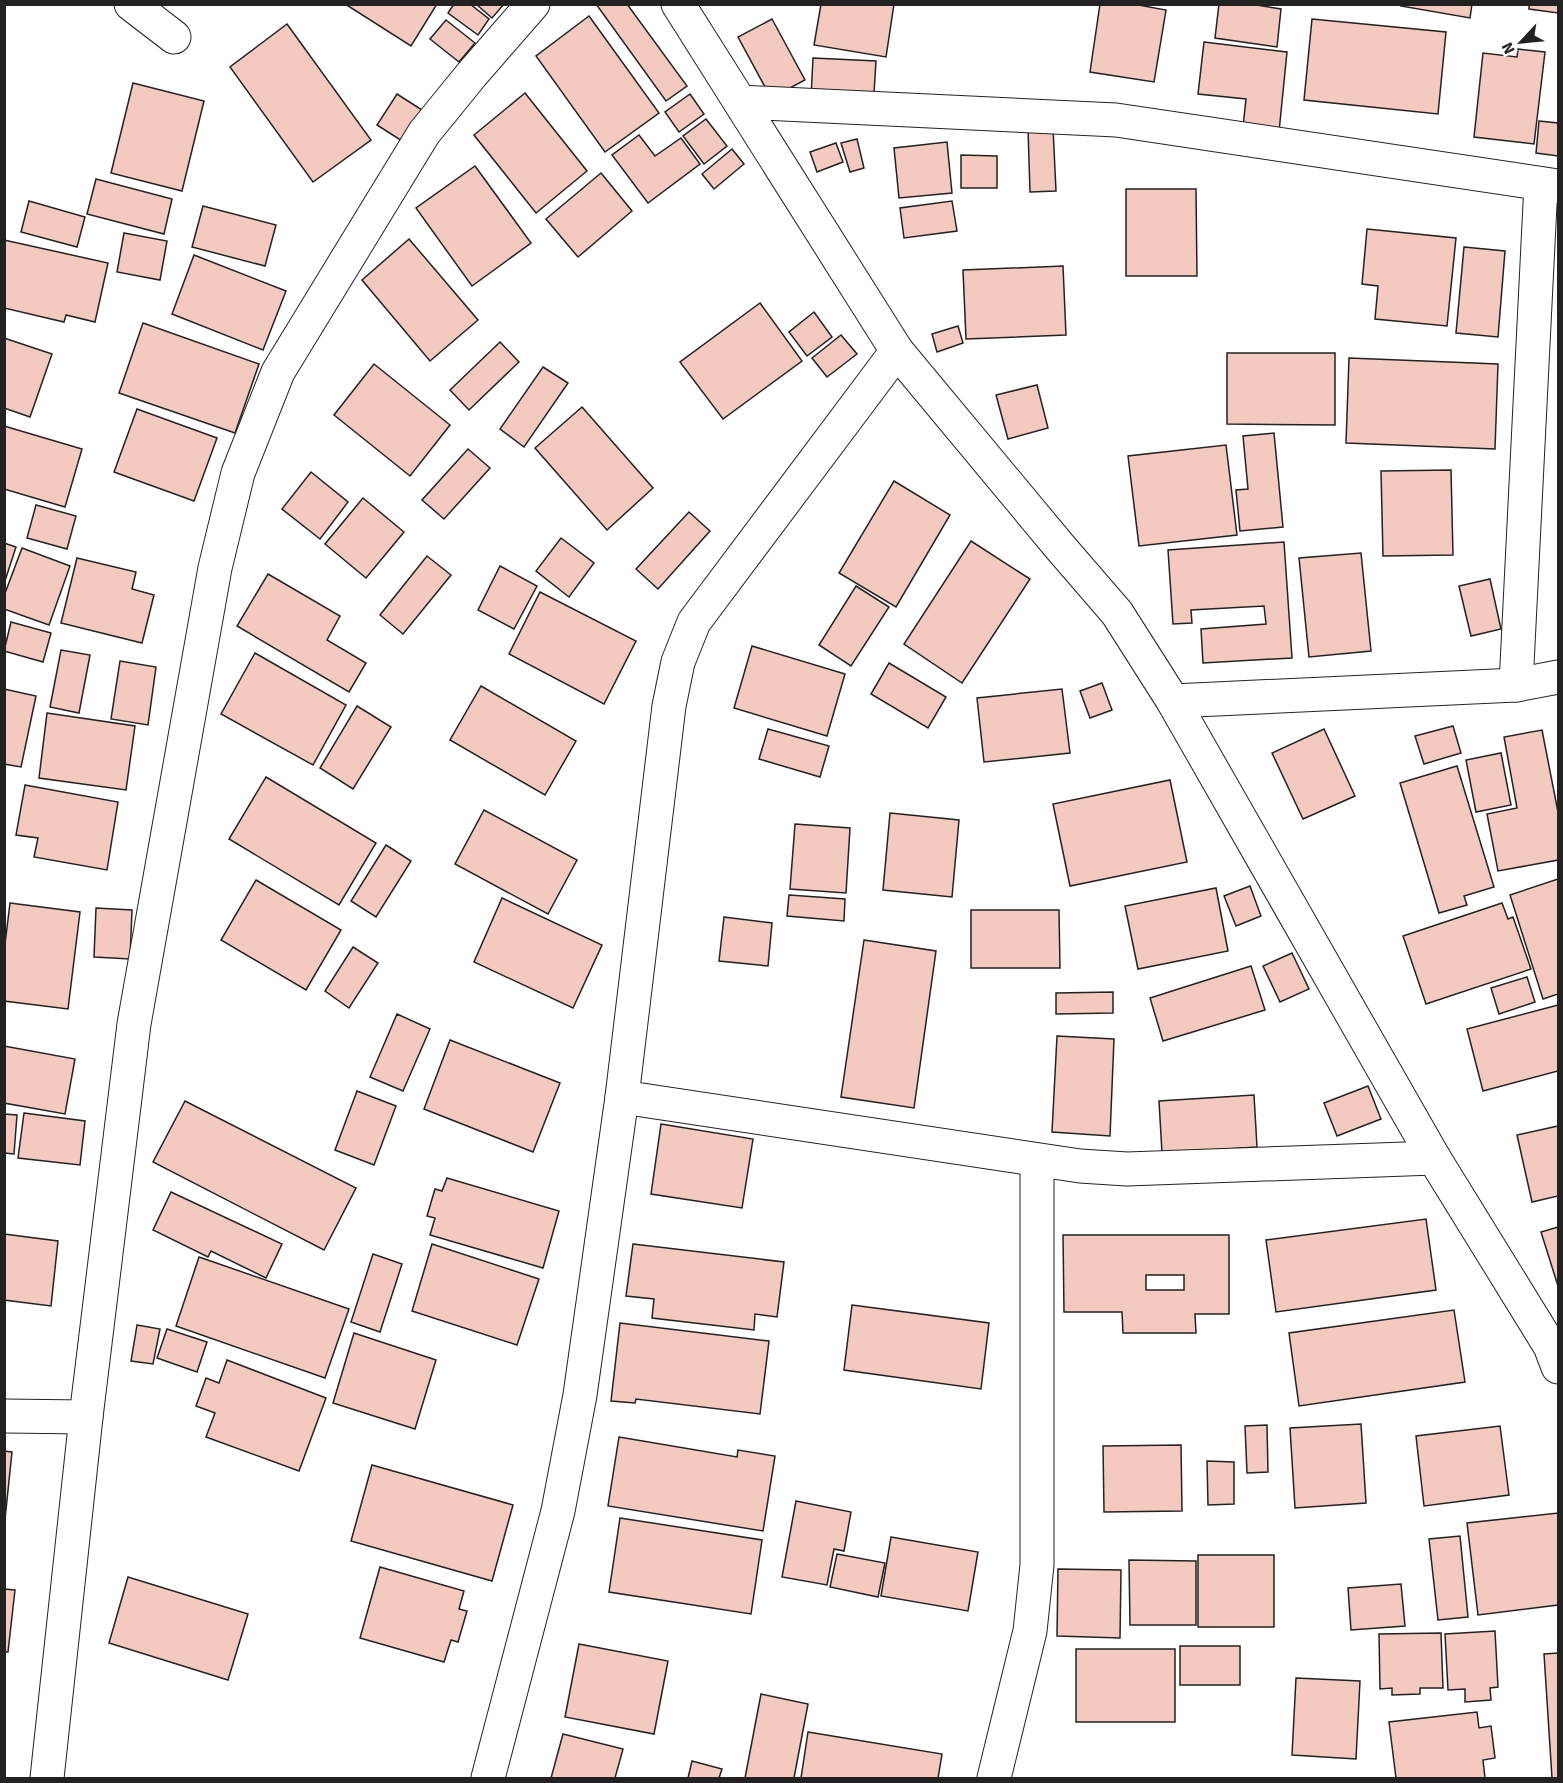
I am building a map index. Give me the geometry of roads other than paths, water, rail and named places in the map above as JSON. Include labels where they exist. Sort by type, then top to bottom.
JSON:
[{"type":"street","points":[[131,4],[174,38]]},
{"type":"street","points":[[47,1779],[86,1418],[134,1024],[215,567],[238,473],[278,372],[424,133],[533,4]]},
{"type":"street","points":[[678,4],[897,351],[1117,613],[1173,701],[1434,1158],[1556,1352]]},
{"type":"street","points":[[740,102],[1116,120],[1550,185],[1516,685]]},
{"type":"street","points":[[488,1779],[569,1462],[622,1097],[669,706],[678,662],[694,622],[897,351]]},
{"type":"street","points":[[1173,701],[1516,685],[1558,677]]},
{"type":"street","points":[[622,1097],[1037,1161],[1126,1169],[1434,1158]]},
{"type":"street","points":[[994,1779],[1030,1631],[1037,1565],[1037,1161]]},
{"type":"street","points":[[4,1416],[86,1418]]}]
